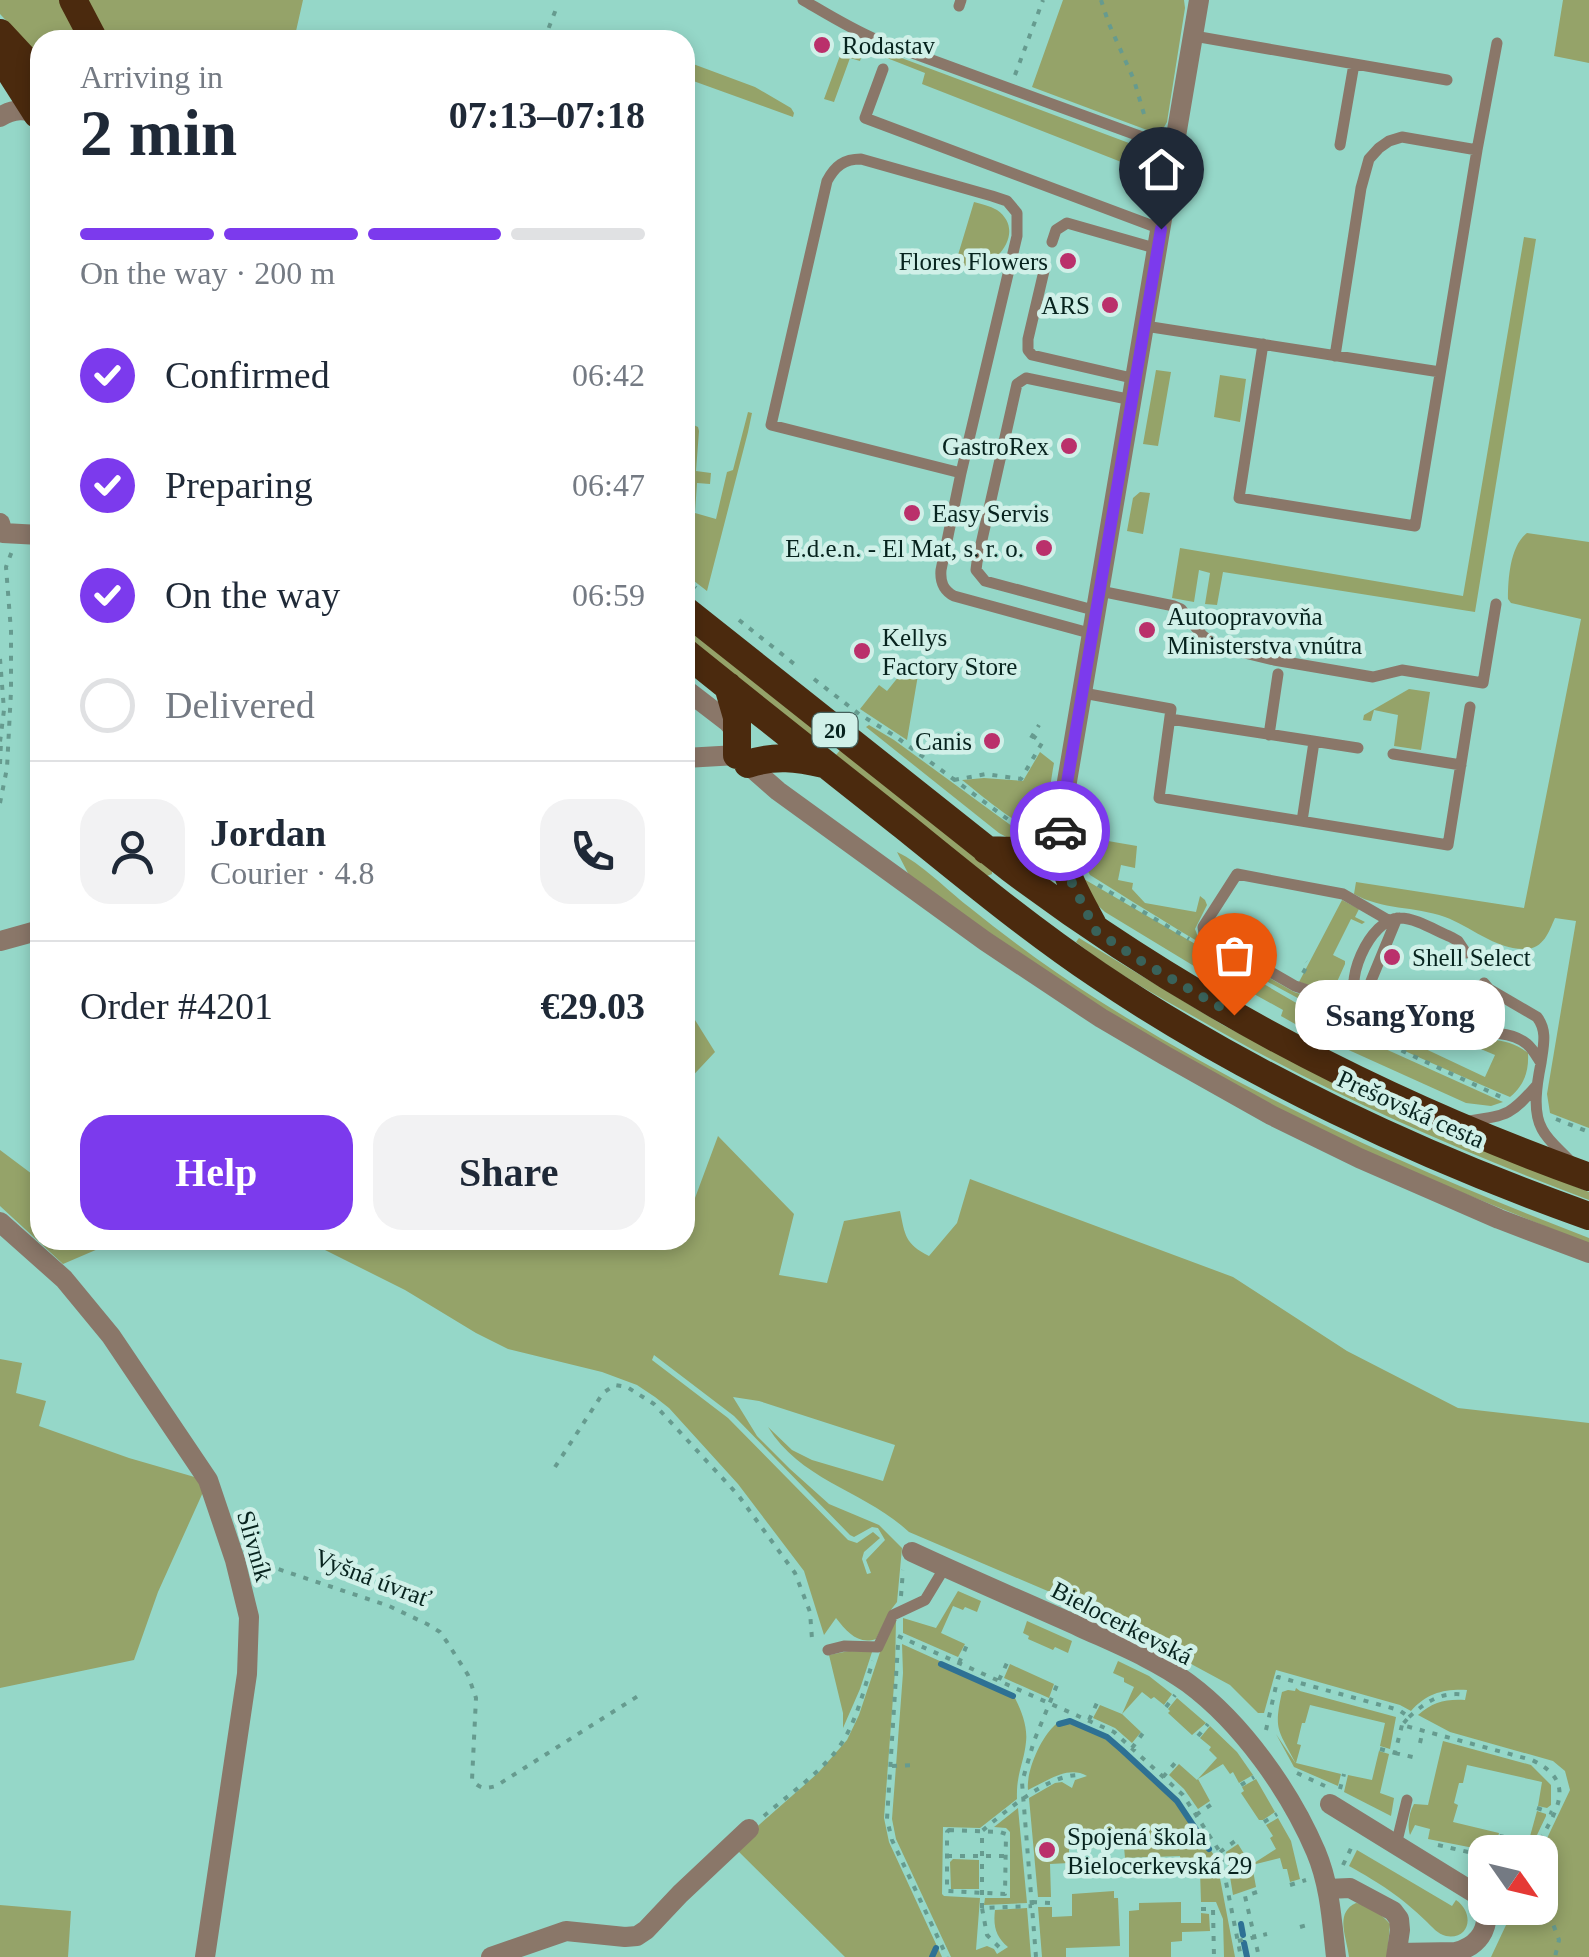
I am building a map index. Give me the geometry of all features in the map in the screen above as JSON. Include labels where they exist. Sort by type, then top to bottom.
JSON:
[{"type":"highway","points":[[73,0],[89,30]]},
{"type":"highway","points":[[0,34],[30,66]]},
{"type":"highway","points":[[0,56],[30,103]]},
{"type":"highway","name":"Prešovská cesta","points":[[695,618],[986,850],[1096,931],[1188,989],[1365,1083],[1454,1124],[1586,1176]]},
{"type":"highway","name":"Prešovská cesta","points":[[695,660],[1026,924],[1167,1018],[1262,1072],[1377,1128],[1589,1216]]},
{"type":"highway","points":[[728,686],[741,751],[825,764]]},
{"type":"highway","points":[[986,850],[1036,848],[1061,818]]},
{"type":"highway","points":[[1061,818],[1064,867],[1096,931]]},
{"type":"street","points":[[1061,818],[1199,0]]},
{"type":"street","points":[[0,117],[14,110],[30,114]]},
{"type":"street","points":[[2,528],[30,533]]},
{"type":"street","points":[[695,697],[728,722],[741,751],[778,791],[998,951],[1086,1008],[1271,1115],[1359,1158],[1499,1220],[1589,1253]]},
{"type":"street","points":[[695,757],[741,751]]},
{"type":"street","points":[[2,940],[30,933]]},
{"type":"street","name":"Slivník","points":[[0,1222],[30,1249]]},
{"type":"street","name":"Slivník","points":[[31,1250],[64,1279],[111,1336],[208,1480],[235,1560],[248,1617],[247,1674],[205,1957]]},
{"type":"street","name":"Bielocerkevská","points":[[912,1552],[1140,1654],[1189,1684],[1246,1737],[1317,1853],[1327,1889],[1336,1957]]},
{"type":"street","points":[[1330,1804],[1398,1837],[1468,1888]]},
{"type":"street","points":[[492,1957],[566,1931],[637,1936],[749,1829]]},
{"type":"street","points":[[1327,1889],[1350,1888],[1393,1911],[1400,1930],[1396,1955],[1456,1952],[1474,1945],[1486,1925]]},
{"type":"lane","points":[[803,0],[855,30],[1175,149]]},
{"type":"lane","points":[[1194,36],[1447,80]]},
{"type":"lane","points":[[1262,344],[1239,498],[1415,526],[1497,43]]},
{"type":"lane","points":[[1340,146],[1354,64]]},
{"type":"lane","points":[[883,70],[864,118],[1160,239]]},
{"type":"lane","points":[[1336,356],[1361,188],[1369,160],[1378,148],[1402,137],[1476,150]]},
{"type":"lane","points":[[961,473],[771,425],[827,181],[839,164],[849,159],[861,159],[1008,201],[1018,213],[1017,236],[961,473],[941,582],[950,594],[979,604],[1093,634]]},
{"type":"lane","points":[[1052,242],[1056,230],[1067,222],[1160,239]]},
{"type":"lane","points":[[1044,272],[1028,350],[1032,355],[1134,390]]},
{"type":"lane","points":[[1145,326],[1440,372]]},
{"type":"lane","points":[[1134,390],[1026,378],[1017,384],[977,562],[976,570],[984,581],[1098,601],[1174,606],[1212,643],[1274,660],[1373,677],[1402,670],[1482,682],[1496,604]]},
{"type":"lane","points":[[979,604],[984,581]]},
{"type":"lane","points":[[1269,735],[1278,674]]},
{"type":"lane","points":[[1083,693],[1171,709],[1159,798],[1448,845],[1470,707]]},
{"type":"lane","points":[[1170,719],[1358,748]]},
{"type":"lane","points":[[1302,821],[1314,742]]},
{"type":"lane","points":[[1393,754],[1461,765]]},
{"type":"lane","points":[[1352,984],[1329,997],[1296,986],[1206,935],[1204,927],[1237,874],[1343,894],[1393,919],[1407,919],[1450,937],[1466,953]]},
{"type":"lane","points":[[1393,919],[1374,931],[1354,974],[1354,996],[1364,1010],[1427,1040],[1442,1041],[1484,1032],[1515,1038],[1528,1044],[1541,1063]]},
{"type":"lane","points":[[1388,1000],[1375,993],[1371,981],[1393,919]]},
{"type":"lane","points":[[1484,982],[1542,1024],[1545,1032],[1537,1085],[1541,1128],[1586,1176]]},
{"type":"lane","points":[[1419,1015],[1465,1035]]},
{"type":"lane","points":[[1454,1124],[1506,1114],[1537,1085]]},
{"type":"lane","points":[[828,1650],[844,1646],[878,1647],[893,1615],[924,1600],[945,1568]]},
{"type":"lane","points":[[1398,1837],[1407,1800]]},
{"type":"path","points":[[1010,88],[1043,0]]},
{"type":"path","points":[[1101,0],[1134,80],[1151,140]]},
{"type":"path","points":[[548,30],[558,4]]},
{"type":"path","points":[[0,803],[8,768],[11,691],[6,568],[15,542],[2,528]]},
{"type":"path","points":[[0,659],[4,710],[0,764]]},
{"type":"path","points":[[859,714],[1030,832],[1036,848]]},
{"type":"path","points":[[954,780],[986,774],[1022,779],[1042,743],[1032,736],[1039,725]]},
{"type":"path","points":[[555,1467],[603,1393],[615,1385],[639,1392],[670,1418],[750,1511],[795,1572],[810,1612],[812,1639],[828,1650]]},
{"type":"path","name":"Vyšná úvrať","points":[[235,1560],[249,1559],[389,1606],[440,1632],[474,1690],[472,1780],[480,1788],[496,1786],[638,1696]]},
{"type":"path","points":[[898,1636],[1114,1732],[1183,1795],[1220,1852],[1241,1957]]},
{"type":"path","points":[[960,1663],[966,1645]]},
{"type":"path","points":[[749,1829],[841,1745],[878,1647]]},
{"type":"path","points":[[1000,1680],[1007,1663]]},
{"type":"path","points":[[898,1674],[886,1819],[892,1840],[947,1957]]},
{"type":"path","points":[[1274,1742],[1266,1729],[1278,1677],[1399,1710],[1410,1717]]},
{"type":"path","points":[[1036,1957],[1022,1782],[1034,1740],[1057,1686]]},
{"type":"path","points":[[1166,1707],[1177,1692],[1169,1686]]},
{"type":"path","points":[[1396,1753],[1402,1725],[1424,1703],[1437,1696],[1466,1695]]},
{"type":"path","points":[[1088,1720],[1097,1703]]},
{"type":"path","points":[[1198,1736],[1211,1722],[1204,1715]]},
{"type":"path","points":[[1402,1725],[1549,1768],[1559,1781],[1561,1793],[1542,1835]]},
{"type":"path","points":[[1420,1744],[1423,1730]]},
{"type":"path","points":[[1132,1748],[1143,1733]]},
{"type":"path","points":[[1380,1750],[1417,1758]]},
{"type":"path","points":[[1163,1777],[1176,1762]]},
{"type":"path","points":[[892,1766],[914,1765]]},
{"type":"path","points":[[1290,1769],[1340,1793],[1344,1774]]},
{"type":"path","points":[[999,1947],[987,1935],[982,1908],[982,1832],[1029,1794],[1078,1774]]},
{"type":"path","points":[[1241,1785],[1258,1775]]},
{"type":"path","points":[[1196,1814],[1212,1804]]},
{"type":"path","points":[[1537,1808],[1553,1813]]},
{"type":"path","points":[[1264,1822],[1280,1813],[1286,1822]]},
{"type":"path","points":[[949,1830],[982,1832],[1006,1834],[1005,1894],[947,1891],[949,1830]]},
{"type":"path","points":[[1398,1837],[1468,1852]]},
{"type":"path","points":[[1343,1865],[1357,1838]]},
{"type":"path","points":[[1220,1852],[1236,1841]]},
{"type":"path","points":[[946,1856],[1006,1856]]},
{"type":"path","points":[[1290,1884],[1306,1880],[1304,1874]]},
{"type":"path","points":[[1229,1900],[1257,1892]]},
{"type":"path","points":[[1245,1896],[1258,1957]]},
{"type":"path","points":[[982,1908],[1051,1902]]},
{"type":"path","points":[[1201,1909],[1213,1909],[1214,1957]]},
{"type":"path","points":[[1300,1927],[1315,1923]]},
{"type":"path","points":[[1553,1925],[1559,1940],[1555,1957]]},
{"type":"path","points":[[1238,1941],[1267,1934]]},
{"type":"green space","points":[[0,0],[303,0],[296,30],[30,30],[30,46],[0,14]]},
{"type":"green space","points":[[1063,0],[1184,0],[1163,129],[1155,133],[1032,87]]},
{"type":"green space","points":[[1563,0],[1589,0],[1589,63],[1554,56]]},
{"type":"green space","points":[[856,41],[1161,155],[1157,176],[922,84],[925,73],[864,49],[860,61],[850,58],[834,102],[824,99],[845,42]]},
{"type":"green space","points":[[695,65],[755,87],[791,108],[793,117],[695,82]]},
{"type":"green space","points":[[974,202],[1003,216],[1009,235],[994,259],[970,269],[955,265]]},
{"type":"green space","points":[[1524,237],[1536,239],[1475,612],[1223,572],[1217,605],[1205,604],[1210,573],[1199,570],[1194,602],[1172,598],[1180,548],[1463,596]]},
{"type":"green space","points":[[1156,370],[1171,372],[1158,446],[1143,444]]},
{"type":"green space","points":[[1220,375],[1246,379],[1240,422],[1214,417]]},
{"type":"green space","points":[[748,412],[752,413],[707,591],[695,582],[695,513],[716,519],[727,472],[733,470]]},
{"type":"green space","points":[[695,426],[699,431],[696,471],[711,473],[710,484],[697,483],[695,513]]},
{"type":"green space","points":[[1140,492],[1150,493],[1143,534],[1127,531],[1133,498]]},
{"type":"green space","points":[[1527,533],[1589,542],[1589,1128],[1550,1113],[1547,1094],[1576,921],[1555,918],[1537,946],[1514,948],[1445,917],[1376,903],[1354,894],[1356,882],[1524,908],[1581,619],[1511,603],[1508,599],[1514,554]]},
{"type":"green space","points":[[695,632],[816,729],[811,736],[695,644]]},
{"type":"green space","points":[[907,666],[918,675],[907,740],[860,709],[879,685],[887,691]]},
{"type":"green space","points":[[1409,689],[1430,692],[1421,750],[1394,746],[1398,715],[1374,710],[1371,721],[1363,720],[1364,715]]},
{"type":"green space","points":[[869,725],[1027,837],[1010,839],[999,833],[866,727]]},
{"type":"green space","points":[[841,749],[992,870],[992,874],[987,876],[836,755]]},
{"type":"green space","points":[[1040,752],[1054,763],[1044,810],[1031,825],[1014,819],[962,780],[1023,781]]},
{"type":"green space","points":[[1079,836],[1137,846],[1135,868],[1121,865],[1118,880],[1133,883],[1132,889],[1145,903],[1196,912],[1200,896],[1207,905],[1195,929],[1198,937],[1294,992],[1328,1003],[1485,1077],[1495,1055],[1476,1047],[1478,1042],[1497,1040],[1511,1044],[1528,1053],[1522,1083],[1510,1097],[1374,1036],[1268,982],[1090,875],[1081,859]]},
{"type":"green space","points":[[897,852],[1000,932],[1156,1036],[1338,1131],[1589,1238],[1589,1244],[1364,1153],[1179,1057],[993,940],[910,877]]},
{"type":"green space","points":[[1077,875],[1310,1011],[1503,1102],[1491,1106],[1466,1103],[1311,1033],[1281,1016],[1283,1010],[1254,994],[1250,1000],[1105,912],[1092,900]]},
{"type":"green space","points":[[1342,900],[1359,909],[1355,917],[1365,922],[1351,919],[1333,955],[1345,964],[1332,993],[1299,982]]},
{"type":"green space","points":[[1079,938],[1223,1025],[1320,1076],[1418,1124],[1589,1192],[1589,1200],[1440,1140],[1294,1071],[1120,974],[1076,942]]},
{"type":"green space","points":[[695,1020],[715,1052],[695,1073]]},
{"type":"green space","points":[[718,1136],[794,1214],[779,1275],[827,1283],[844,1221],[900,1211],[907,1238],[929,1256],[957,1223],[970,1179],[1233,1277],[1347,1351],[1458,1408],[1589,1423],[1589,1957],[1491,1957],[1506,1925],[1558,1925],[1558,1835],[1549,1835],[1570,1790],[1565,1771],[1553,1761],[1450,1732],[1418,1715],[1440,1702],[1465,1700],[1467,1690],[1436,1693],[1411,1711],[1276,1670],[1264,1713],[1258,1713],[1230,1685],[1159,1641],[909,1532],[798,1460],[768,1427],[792,1450],[812,1460],[883,1481],[895,1445],[759,1401],[733,1397],[757,1436],[829,1504],[879,1525],[902,1548],[897,1602],[876,1639],[858,1639],[836,1618],[824,1635],[804,1571],[738,1484],[669,1408],[637,1385],[602,1372],[508,1349],[405,1290],[325,1250],[695,1250],[695,1198]],"holes":[[[654,1355],[734,1416],[854,1537],[872,1527],[878,1528],[885,1540],[866,1560],[871,1573],[867,1574],[862,1559],[864,1552],[880,1538],[873,1532],[857,1543],[848,1540],[728,1418],[652,1360]]]},
{"type":"green space","points":[[0,1150],[30,1172],[30,1234],[0,1206]]},
{"type":"green space","points":[[48,1250],[96,1250],[63,1264]]},
{"type":"green space","points":[[0,1359],[22,1363],[16,1393],[46,1401],[39,1426],[198,1478],[204,1490],[158,1592],[134,1660],[0,1688]]},
{"type":"green space","points":[[958,1591],[981,1601],[977,1612],[953,1606],[941,1633],[965,1644],[958,1657],[903,1633],[903,1618],[936,1628]]},
{"type":"green space","points":[[896,1618],[884,1818],[889,1842],[942,1957],[845,1957],[734,1847],[818,1773],[847,1740]]},
{"type":"green space","points":[[1027,1621],[1072,1641],[1068,1653],[1028,1639],[1023,1633]]},
{"type":"green space","points":[[902,1644],[1013,1694],[1021,1711],[1026,1736],[1017,1799],[980,1828],[943,1827],[942,1894],[980,1898],[976,1950],[987,1946],[997,1954],[1008,1947],[996,1931],[995,1910],[1027,1908],[1031,1957],[951,1957],[896,1839],[892,1819]]},
{"type":"green space","points":[[872,1652],[843,1728],[829,1655]]},
{"type":"green space","points":[[1118,1661],[1149,1676],[1172,1694],[1164,1705],[1142,1692],[1122,1714],[1134,1687],[1113,1673]]},
{"type":"green space","points":[[1010,1664],[1054,1684],[1049,1698],[1004,1678]]},
{"type":"green space","points":[[1296,1688],[1396,1717],[1390,1749],[1380,1746],[1385,1723],[1310,1705],[1302,1723],[1296,1763],[1341,1774],[1338,1786],[1294,1767],[1276,1734],[1296,1764],[1282,1737],[1278,1715],[1282,1692]]},
{"type":"green space","points":[[1177,1698],[1206,1723],[1192,1735],[1168,1713]]},
{"type":"green space","points":[[1100,1705],[1122,1714],[1141,1732],[1132,1743],[1115,1728],[1093,1718]]},
{"type":"green space","points":[[1070,1719],[1111,1738],[1178,1798],[1215,1857],[1204,1863],[1209,1876],[1219,1873],[1235,1957],[1224,1957],[1223,1919],[1216,1902],[1201,1902],[1200,1871],[1181,1871],[1180,1856],[1125,1858],[1124,1847],[1069,1849],[1069,1863],[1050,1864],[1051,1897],[1038,1897],[1029,1798],[1055,1783],[1072,1788],[1075,1780],[1087,1776],[1065,1773],[1028,1790],[1029,1774],[1049,1732]]},
{"type":"green space","points":[[1210,1726],[1237,1752],[1253,1775],[1239,1783],[1223,1764],[1198,1779],[1210,1801],[1198,1809],[1169,1775],[1179,1764],[1197,1780],[1217,1758],[1200,1738]]},
{"type":"green space","points":[[1443,1741],[1531,1765],[1551,1785],[1551,1805],[1538,1806],[1542,1782],[1467,1765],[1454,1803],[1458,1805],[1453,1822],[1499,1833],[1468,1835],[1468,1847],[1428,1839],[1430,1829],[1415,1825],[1410,1835],[1414,1804],[1428,1805]]},
{"type":"green space","points":[[1379,1751],[1389,1754],[1380,1793],[1394,1798],[1391,1816],[1344,1792],[1348,1775],[1372,1780]]},
{"type":"green space","points":[[1256,1779],[1275,1812],[1263,1820],[1259,1820],[1241,1793],[1242,1787]]},
{"type":"green space","points":[[1018,1808],[1027,1903],[984,1905],[985,1898],[1010,1898],[1010,1832],[994,1827]]},
{"type":"green space","points":[[1537,1811],[1546,1814],[1537,1835],[1530,1835]]},
{"type":"green space","points":[[1278,1818],[1291,1841],[1300,1879],[1290,1882],[1280,1858],[1252,1865],[1256,1887],[1233,1895],[1226,1852],[1238,1844],[1251,1865],[1276,1849],[1266,1825]]},
{"type":"green space","points":[[1357,1850],[1452,1906],[1456,1900],[1468,1918],[1465,1930],[1454,1936],[1438,1932],[1399,1898],[1349,1866]]},
{"type":"green space","points":[[953,1859],[979,1860],[979,1889],[951,1889]]},
{"type":"green space","points":[[1114,1891],[1114,1898],[1118,1898],[1120,1946],[1066,1948],[1066,1957],[1042,1957],[1038,1907],[1052,1907],[1052,1917],[1072,1916],[1072,1894]]},
{"type":"green space","points":[[1181,1902],[1181,1923],[1201,1923],[1201,1913],[1209,1914],[1210,1931],[1182,1932],[1182,1941],[1171,1942],[1171,1957],[1129,1957],[1129,1911],[1139,1910],[1139,1903]]},
{"type":"green space","points":[[1356,1903],[1375,1910],[1390,1924],[1387,1957],[1349,1957],[1344,1919],[1349,1907]]},
{"type":"green space","points":[[0,1905],[71,1911],[68,1957],[0,1957]]},
{"type":"waterway","points":[[941,1664],[1013,1696]]},
{"type":"waterway","points":[[1059,1724],[1070,1721],[1107,1737],[1177,1801],[1209,1849]]},
{"type":"waterway","points":[[1241,1924],[1243,1935]]},
{"type":"waterway","points":[[1244,1943],[1247,1957]]},
{"type":"waterway","points":[[932,1957],[936,1948]]},
{"type":"way so far","points":[[1060,831],[1067,876],[1096,931],[1234,1015]]},
{"type":"place","name":"Rodastav","points":[[822,45]]},
{"type":"place","name":"Flores Flowers","points":[[1068,261]]},
{"type":"place","name":"ARS","points":[[1110,305]]},
{"type":"place","name":"GastroRex","points":[[1069,446]]},
{"type":"place","name":"Easy Servis","points":[[912,513]]},
{"type":"place","name":"E.d.e.n. - El Mat, s. r. o.","points":[[1044,548]]},
{"type":"place","name":"Autoopravovňa Ministerstva vnútra","points":[[1147,630]]},
{"type":"place","name":"Kellys Factory Store","points":[[862,651]]},
{"type":"place","name":"Canis","points":[[992,741]]},
{"type":"place","name":"Shell Select","points":[[1392,957]]},
{"type":"place","name":"SsangYong","points":[[1234,1015]]},
{"type":"place","name":"Spojená škola Bielocerkevská 29","points":[[1047,1850]]},
{"type":"route","points":[[1060,831],[1161,229]]}]
